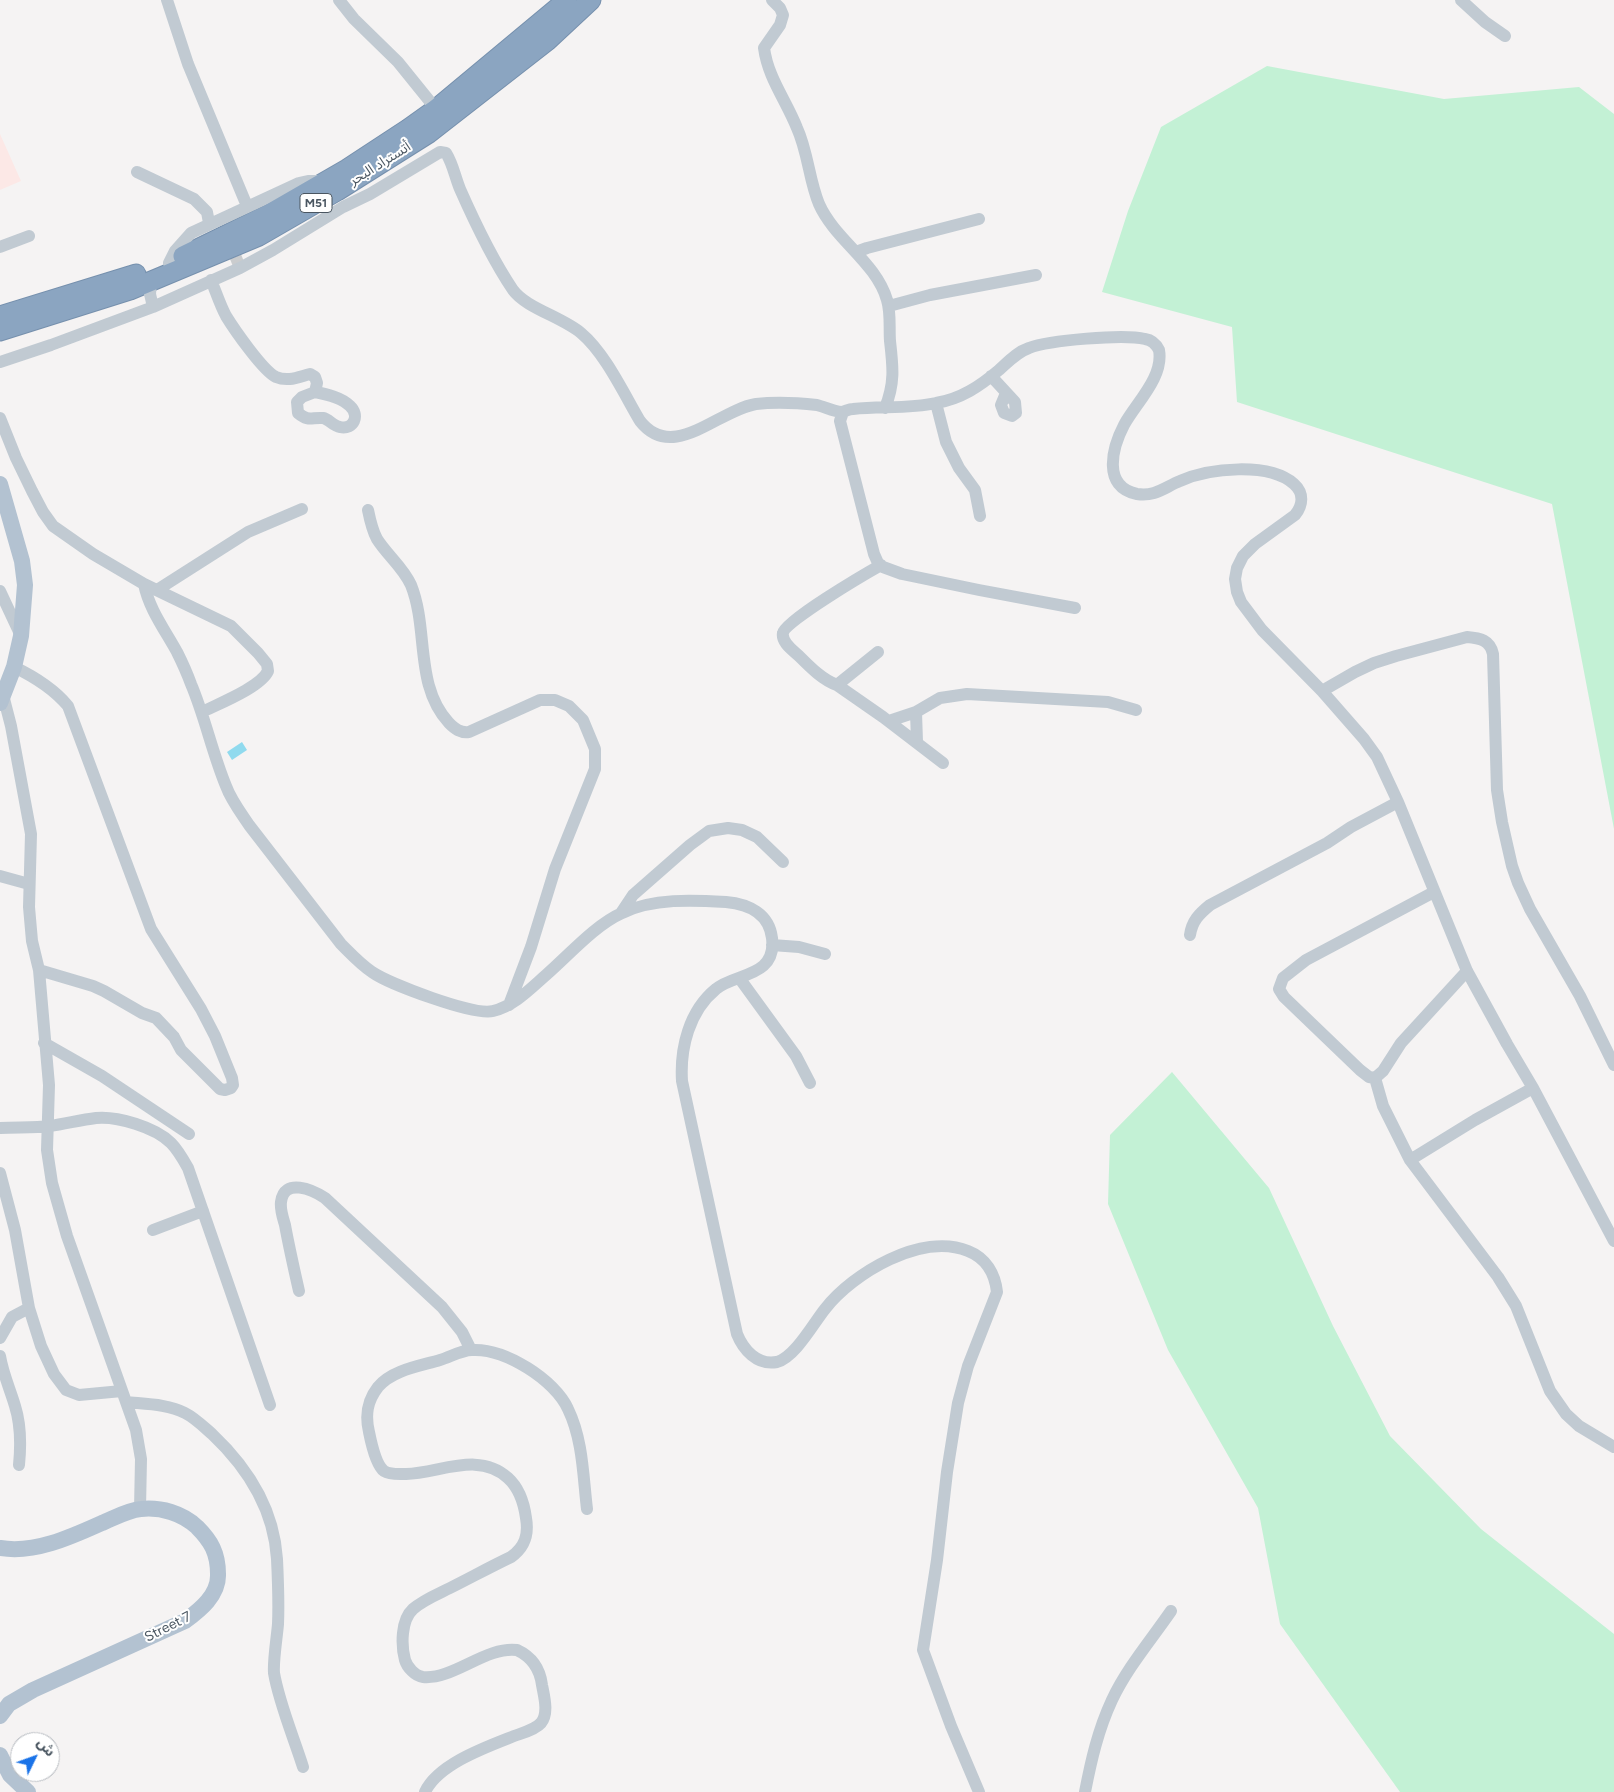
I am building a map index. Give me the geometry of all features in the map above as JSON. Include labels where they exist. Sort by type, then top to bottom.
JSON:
[{"type":"highway","name":"أتستراد البحر","points":[[0,316],[98,287],[169,263],[269,214],[347,169],[436,109],[567,0]]},
{"type":"highway","name":"أتستراد البحر","points":[[0,331],[130,290],[259,236],[350,183],[429,133],[547,41],[591,0]]},
{"type":"main road","points":[[0,484],[22,561],[25,586],[20,636],[14,667],[2,699]]},
{"type":"main road","name":"Street 7","points":[[0,1548],[25,1550],[82,1532],[130,1511],[152,1508],[172,1512],[190,1521],[208,1538],[218,1560],[218,1578],[212,1594],[201,1609],[185,1622],[33,1690],[9,1704],[0,1716]]},
{"type":"main road","points":[[0,1755],[10,1775],[28,1792]]},
{"type":"street","points":[[167,0],[188,64],[247,206]]},
{"type":"street","points":[[338,0],[354,19],[398,62],[436,109]]},
{"type":"street","points":[[772,0],[780,8],[783,15],[780,25],[764,48],[772,78],[798,129],[819,204],[836,230],[856,252],[881,285],[889,306],[890,338],[894,369],[890,395],[885,408]]},
{"type":"street","points":[[1462,0],[1485,22],[1505,36]]},
{"type":"street","points":[[0,362],[148,309],[240,268],[440,152],[446,153],[450,159],[459,187],[481,234],[514,291],[522,300],[564,322],[580,332],[592,343],[640,422],[658,436],[672,438],[688,434],[735,411],[756,404],[818,406],[843,412],[855,408],[936,404],[966,394],[1020,352],[1048,343],[1084,339],[1135,337],[1146,339],[1156,344],[1160,356],[1156,373],[1124,425],[1117,441],[1113,456],[1115,479],[1127,490],[1147,495],[1158,493],[1180,480],[1194,476],[1241,469],[1275,473],[1288,479],[1297,487],[1301,496],[1300,509],[1255,544],[1243,556],[1237,568],[1235,579],[1237,592],[1248,613],[1262,630],[1322,691],[1364,739],[1377,757],[1398,802],[1467,971],[1506,1044],[1533,1088],[1614,1241]]},
{"type":"street","points":[[137,172],[194,199],[207,212],[209,223]]},
{"type":"street","points":[[169,263],[178,247],[191,233],[209,223],[299,183],[317,180],[326,181]]},
{"type":"street","points":[[343,207],[350,183]]},
{"type":"street","points":[[856,252],[979,220]]},
{"type":"street","points":[[0,247],[29,236]]},
{"type":"street","points":[[889,306],[930,295],[1036,275]]},
{"type":"street","points":[[212,280],[225,315],[261,363],[274,376],[281,378],[293,380],[310,374],[317,383],[314,392]]},
{"type":"street","points":[[148,309],[151,282]]},
{"type":"street","points":[[130,290],[140,298],[148,309]]},
{"type":"street","points":[[991,376],[1006,393]]},
{"type":"street","points":[[936,404],[946,442],[959,468],[974,490],[980,516]]},
{"type":"street","points":[[843,412],[840,421],[874,554],[880,565],[902,574],[1075,608]]},
{"type":"street","points":[[0,418],[16,458],[47,519],[54,526],[93,554],[144,584],[231,626],[258,653],[268,668],[265,676],[233,697],[202,712]]},
{"type":"street","points":[[157,590],[248,532],[302,509]]},
{"type":"street","points":[[368,510],[377,539],[400,568],[411,586],[419,623],[427,679],[438,710],[452,726],[460,731],[469,732],[540,700],[554,700],[568,706],[583,720],[595,749],[595,769],[555,869],[509,1004]]},
{"type":"street","points":[[880,565],[786,627],[783,632],[785,642],[823,678],[837,685],[889,721],[944,763]]},
{"type":"street","points":[[144,584],[149,604],[177,653],[202,712],[226,788],[244,819],[341,944],[373,973],[458,1007],[491,1012],[509,1004],[536,984],[601,926],[621,913],[638,906],[682,901],[738,903],[760,914],[770,927],[772,945],[768,959],[762,967],[740,979],[727,982],[717,988],[701,1006],[684,1041],[681,1065],[682,1081],[736,1334],[741,1345],[748,1353],[762,1360],[778,1362],[792,1352],[825,1308],[850,1283],[880,1265],[907,1253],[925,1248],[958,1247],[981,1258],[991,1270],[996,1280],[994,1300],[968,1366],[958,1403],[946,1472],[937,1560],[923,1650],[951,1726],[979,1792]]},
{"type":"street","points":[[0,591],[20,636]]},
{"type":"street","points":[[1322,691],[1355,672],[1396,656],[1467,637],[1476,638],[1488,643],[1493,654],[1498,790],[1502,822],[1512,866],[1530,909],[1580,996],[1614,1065]]},
{"type":"street","points":[[837,685],[878,652]]},
{"type":"street","points":[[14,667],[41,682],[68,706],[152,929],[201,1009],[215,1036],[233,1085],[225,1090],[220,1089],[181,1050],[174,1037],[156,1018],[139,1011],[104,991],[76,980],[39,970]]},
{"type":"street","points":[[889,721],[916,712],[940,698],[967,694],[1108,702],[1136,710]]},
{"type":"street","points":[[2,699],[11,726],[29,818],[32,849],[29,884],[32,935],[39,970],[48,1085],[47,1150],[54,1192],[67,1236],[136,1430],[141,1459],[140,1509]]},
{"type":"street","points":[[916,712],[917,742]]},
{"type":"street","points":[[1190,935],[1191,927],[1198,916],[1210,905],[1326,844],[1398,802]]},
{"type":"street","points":[[621,913],[632,895],[709,831],[728,828],[742,830],[756,837],[782,862]]},
{"type":"street","points":[[0,876],[29,884]]},
{"type":"street","points":[[1375,1078],[1365,1074],[1284,997],[1279,989],[1280,984],[1285,976],[1306,960],[1434,892]]},
{"type":"street","points":[[772,945],[799,947],[825,954]]},
{"type":"street","points":[[1375,1078],[1407,1037],[1467,971]]},
{"type":"street","points":[[740,979],[796,1056],[810,1083]]},
{"type":"street","points":[[44,1043],[102,1076],[189,1134]]},
{"type":"street","points":[[1375,1078],[1384,1106],[1410,1160],[1498,1277],[1516,1306],[1547,1384],[1555,1399],[1566,1414],[1579,1426],[1614,1447]]},
{"type":"street","points":[[1410,1160],[1474,1120],[1533,1088]]},
{"type":"street","points":[[0,1128],[47,1126],[95,1118],[114,1119],[145,1127],[170,1142],[188,1168],[270,1404]]},
{"type":"street","points":[[0,1173],[15,1230],[29,1308],[44,1353],[54,1374],[66,1390],[79,1395],[124,1397],[172,1409],[192,1417],[216,1438],[237,1461],[261,1497],[271,1521],[277,1559],[278,1624],[274,1670],[276,1683],[303,1767]]},
{"type":"street","points":[[299,1291],[281,1209],[283,1194],[298,1186],[315,1191],[326,1198],[442,1307],[462,1332],[472,1350]]},
{"type":"street","points":[[153,1230],[202,1211]]},
{"type":"street","points":[[0,1338],[12,1317],[29,1308]]},
{"type":"street","points":[[425,1792],[433,1779],[454,1764],[484,1748],[536,1727],[541,1723],[545,1711],[539,1671],[534,1662],[517,1650],[496,1652],[446,1672],[426,1677],[417,1675],[405,1660],[404,1627],[413,1609],[430,1598],[511,1557],[522,1547],[527,1536],[526,1515],[520,1495],[511,1481],[497,1470],[488,1466],[468,1464],[416,1474],[398,1474],[385,1471],[372,1445],[367,1419],[368,1404],[381,1384],[394,1375],[472,1350],[492,1353],[531,1370],[540,1376],[563,1400],[573,1421],[579,1443],[587,1509]]},
{"type":"street","points":[[0,1356],[16,1408],[20,1432],[21,1446],[18,1465]]},
{"type":"street","points":[[1085,1792],[1094,1748],[1112,1701],[1127,1673],[1171,1610]]},
{"type":"shaded area","points":[[0,134],[21,181],[0,190]]},
{"type":"green space","points":[[1267,66],[1444,99],[1579,87],[1614,114],[1614,829],[1552,504],[1237,402],[1232,327],[1102,292],[1128,211],[1161,127]]},
{"type":"green space","points":[[1172,1072],[1269,1188],[1333,1326],[1390,1436],[1481,1529],[1614,1634],[1614,1792],[1400,1792],[1280,1624],[1258,1508],[1168,1350],[1108,1204],[1110,1135]]},
{"type":"water","points":[[242,742],[247,750],[232,760],[227,752]]},
{"type":"tunnel","points":[[229,240],[240,268]]}]
